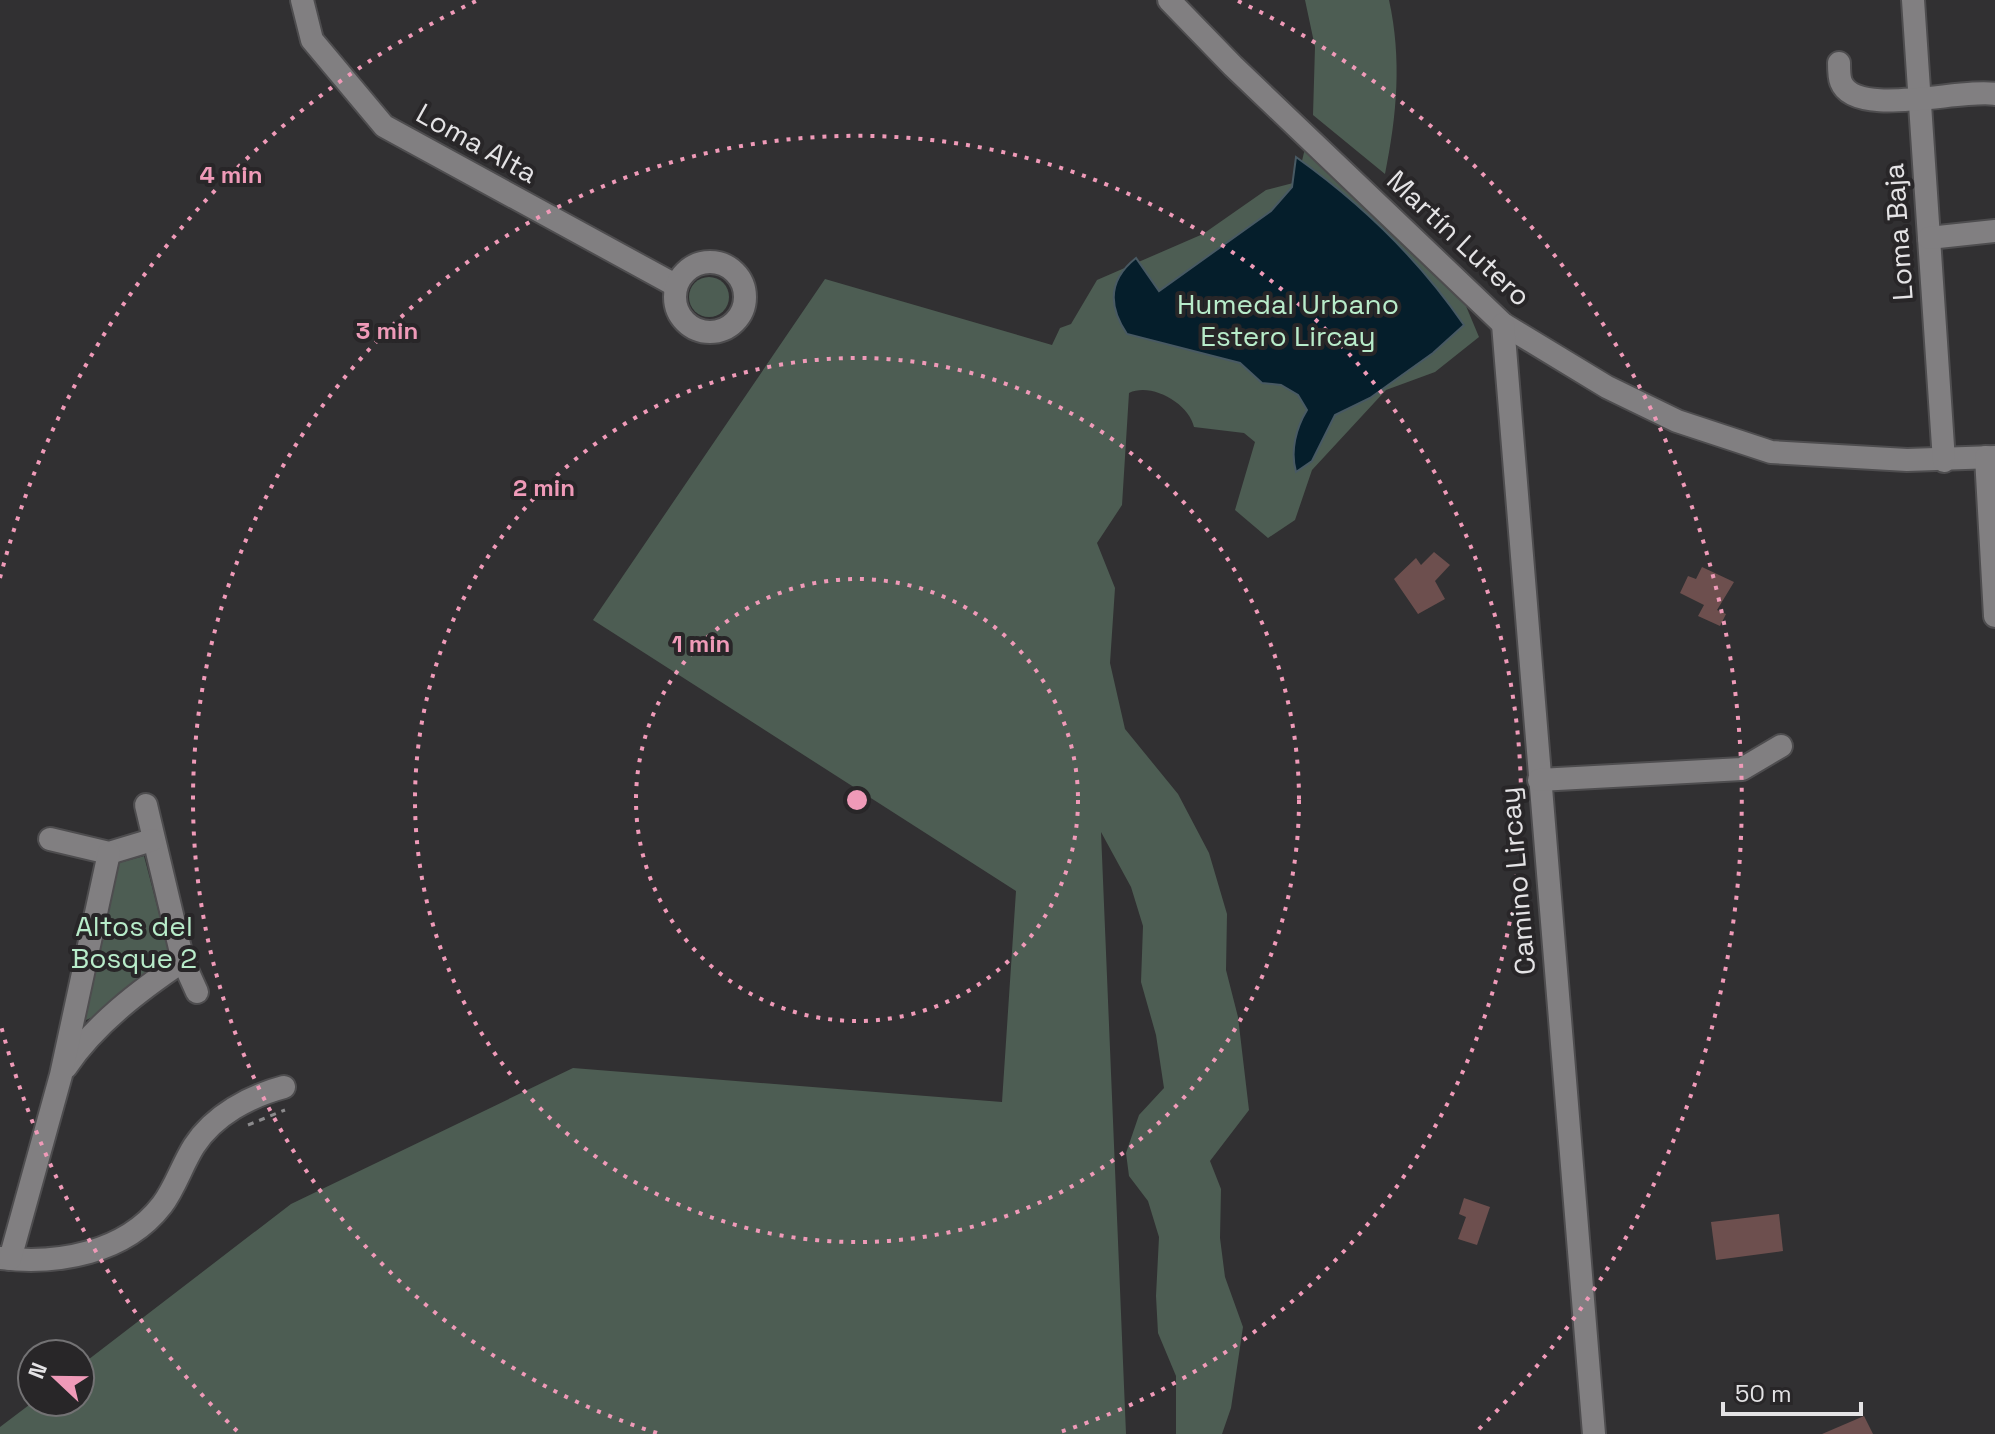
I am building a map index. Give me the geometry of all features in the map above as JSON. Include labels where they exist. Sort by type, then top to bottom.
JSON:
[{"type":"street","name":"Loma Alta","points":[[302,0],[312,40],[384,126],[675,285]]},
{"type":"street","name":"Martín Lutero","points":[[1169,0],[1233,66],[1503,324],[1630,399],[1739,443],[1771,452],[1944,461],[1991,457]]},
{"type":"street","name":"Loma Baja","points":[[1913,0],[1944,461]]},
{"type":"street","points":[[1839,63],[1841,83],[1859,97],[1889,102],[1978,91],[1995,94]]},
{"type":"street","points":[[1929,238],[1995,231]]},
{"type":"street","name":"Camino Lircay","points":[[1503,324],[1594,1434]]},
{"type":"street","points":[[1991,457],[1995,616]]},
{"type":"street","points":[[1539,780],[1742,769],[1781,746]]},
{"type":"street","points":[[146,805],[183,961],[197,992]]},
{"type":"street","points":[[50,839],[109,853],[152,840]]},
{"type":"street","points":[[109,853],[61,1075],[5,1259],[95,1251],[121,1242],[147,1223],[164,1202],[195,1144],[213,1124],[240,1103],[284,1087]]},
{"type":"street","points":[[61,1075],[80,1047],[106,1022],[183,961]]},
{"type":"green space","points":[[1305,0],[1389,0],[1397,65],[1393,130],[1385,174],[1313,115],[1315,47]]},
{"type":"green space","name":"Humedal Urbano Estero Lircay","points":[[1306,144],[1382,226],[1466,306],[1479,337],[1435,372],[1386,390],[1312,470],[1295,520],[1268,538],[1235,510],[1255,442],[1244,433],[1194,427],[1185,410],[1158,393],[1138,390],[1129,393],[1122,505],[1097,543],[1115,588],[1110,663],[1125,729],[1178,794],[1209,853],[1227,914],[1226,970],[1238,1017],[1249,1110],[1210,1161],[1221,1189],[1220,1238],[1225,1277],[1243,1327],[1231,1408],[1222,1434],[1176,1434],[1176,1376],[1158,1333],[1159,1237],[1148,1201],[1129,1176],[1126,1153],[1139,1115],[1164,1088],[1156,1035],[1141,982],[1143,926],[1131,887],[1101,832],[1126,1434],[0,1434],[0,1427],[16,1415],[16,1418],[96,1418],[96,1354],[291,1204],[573,1068],[1002,1102],[1016,891],[593,620],[825,279],[1052,345],[1060,328],[1071,324],[1097,280],[1203,234],[1266,190],[1297,182]]},
{"type":"green space","points":[[709,277],[723,283],[729,297],[723,311],[709,317],[695,311],[689,297],[695,283]]},
{"type":"green space","name":"Altos del Bosque 2","points":[[144,856],[170,956],[99,1014],[84,1021],[119,863]]},
{"type":"water","points":[[1296,157],[1344,194],[1388,234],[1428,277],[1464,325],[1433,353],[1370,398],[1335,415],[1312,461],[1296,472],[1295,440],[1307,410],[1298,395],[1281,385],[1262,383],[1240,363],[1127,334],[1116,313],[1114,294],[1120,275],[1136,258],[1159,291],[1271,211],[1292,187]]},
{"type":"building","points":[[1434,552],[1450,565],[1435,581],[1445,599],[1418,614],[1394,579],[1416,558],[1421,565]]},
{"type":"building","points":[[1702,567],[1734,582],[1717,610],[1726,614],[1720,626],[1698,616],[1704,605],[1680,593],[1688,576],[1696,579]]},
{"type":"building","points":[[1464,1198],[1490,1207],[1477,1245],[1458,1239],[1466,1217],[1459,1214]]},
{"type":"building","points":[[1779,1214],[1783,1251],[1716,1260],[1711,1222]]},
{"type":"building","points":[[1864,1416],[1873,1434],[1822,1434]]}]
